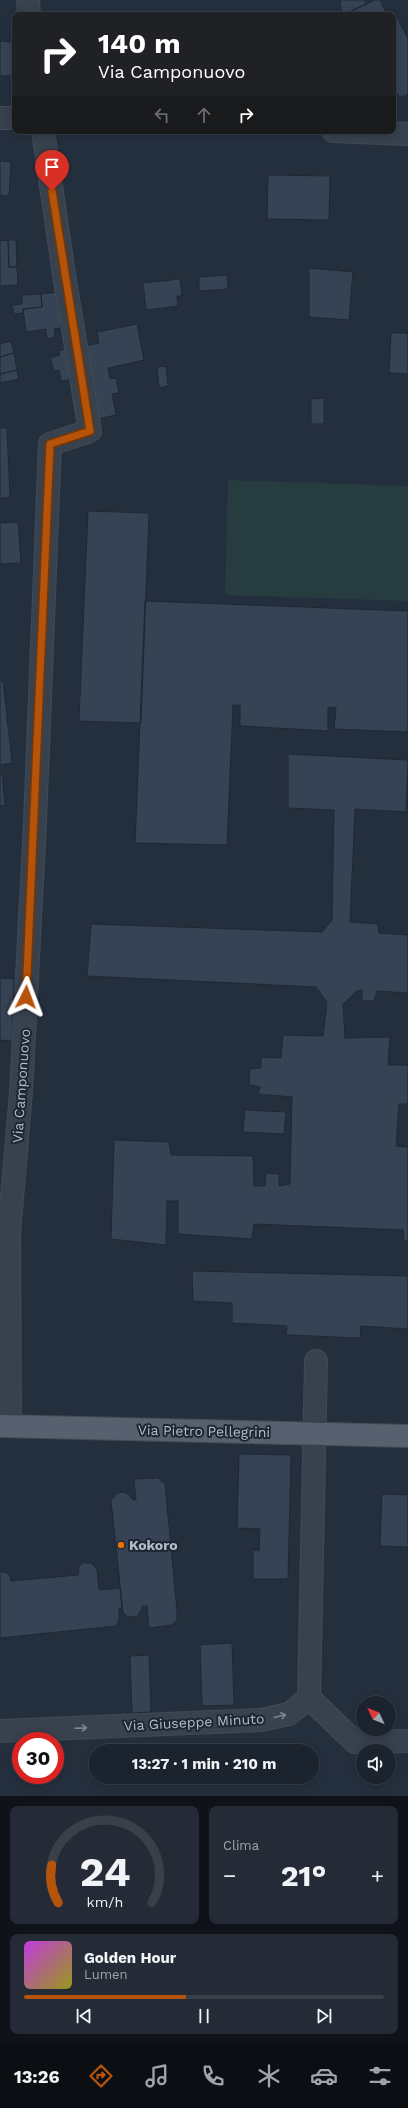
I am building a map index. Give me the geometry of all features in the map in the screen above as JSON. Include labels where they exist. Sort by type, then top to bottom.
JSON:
[{"type":"main road","name":"Via Pietro Pellegrini","points":[[5,1426],[408,1436]]},
{"type":"street","points":[[28,0],[29,12]]},
{"type":"street","points":[[0,118],[12,118]]},
{"type":"street","name":"Via Camponuovo","points":[[5,1426],[9,1233],[21,1092],[36,807],[50,444],[90,431],[65,281],[43,134]]},
{"type":"street","points":[[396,134],[408,134]]},
{"type":"street","points":[[316,1361],[313,1433],[309,1698],[355,1742],[408,1741]]},
{"type":"street","name":"Via Giuseppe Minuto","points":[[0,1731],[261,1720],[288,1714],[309,1698]]},
{"type":"green space","points":[[228,480],[408,486],[408,601],[225,595]]},
{"type":"building","points":[[340,0],[365,0],[366,4],[349,12],[342,12]]},
{"type":"building","points":[[375,0],[380,0],[386,12],[355,12],[354,10]]},
{"type":"building","points":[[396,15],[408,39],[408,94],[400,98],[396,91]]},
{"type":"building","points":[[0,41],[12,42],[12,76],[0,76]]},
{"type":"building","points":[[0,161],[11,162],[9,196],[0,195]]},
{"type":"building","points":[[268,175],[330,176],[329,220],[267,219]]},
{"type":"building","points":[[8,240],[9,267],[17,267],[18,285],[0,286],[0,241]]},
{"type":"building","points":[[8,240],[16,240],[17,267],[9,267]]},
{"type":"building","points":[[309,268],[353,272],[349,320],[309,317]]},
{"type":"building","points":[[227,275],[228,289],[199,291],[199,277]]},
{"type":"building","points":[[180,279],[182,296],[177,296],[178,306],[146,310],[143,283]]},
{"type":"building","points":[[60,292],[65,327],[54,329],[55,337],[47,339],[46,329],[26,332],[23,309],[42,307],[41,294]]},
{"type":"building","points":[[41,294],[42,307],[23,309],[23,313],[14,314],[12,305],[22,304],[22,295]]},
{"type":"building","points":[[137,324],[144,360],[108,368],[110,379],[116,378],[119,393],[112,394],[116,415],[97,419],[83,346],[99,343],[97,332]]},
{"type":"building","points":[[391,333],[408,333],[408,374],[389,373]]},
{"type":"building","points":[[11,341],[14,353],[0,357],[0,344]]},
{"type":"building","points":[[70,348],[76,379],[61,381],[59,370],[54,371],[50,358],[60,355],[59,351]]},
{"type":"building","points":[[14,353],[17,370],[0,374],[0,357]]},
{"type":"building","points":[[166,366],[168,386],[159,388],[157,367]]},
{"type":"building","points":[[17,370],[19,379],[0,383],[0,374]]},
{"type":"building","points":[[324,398],[324,424],[311,424],[311,399]]},
{"type":"building","points":[[0,428],[7,428],[10,498],[0,498]]},
{"type":"building","points":[[88,511],[149,513],[141,723],[79,721]]},
{"type":"building","points":[[18,522],[21,563],[0,564],[0,523]]},
{"type":"building","points":[[145,601],[408,611],[408,732],[334,729],[336,708],[328,707],[328,731],[240,726],[240,705],[233,705],[227,845],[135,843]]},
{"type":"building","points":[[0,681],[3,681],[12,763],[0,765]]},
{"type":"building","points":[[288,754],[408,760],[406,812],[355,809],[350,922],[378,924],[379,933],[408,935],[408,993],[377,991],[374,1001],[362,1001],[362,990],[357,991],[343,1004],[345,1038],[390,1037],[388,1065],[408,1065],[408,1104],[399,1104],[396,1146],[408,1147],[408,1241],[404,1241],[403,1230],[254,1224],[252,1239],[178,1234],[178,1201],[167,1201],[166,1245],[111,1239],[114,1140],[169,1142],[171,1155],[253,1156],[254,1186],[265,1186],[266,1173],[279,1174],[279,1186],[290,1184],[292,1097],[258,1094],[260,1087],[249,1085],[250,1069],[261,1068],[261,1057],[281,1058],[283,1035],[323,1036],[327,1002],[316,987],[87,976],[91,924],[322,932],[332,920],[334,810],[288,808]]},
{"type":"building","points":[[2,773],[5,805],[0,806],[0,774]]},
{"type":"building","points":[[0,978],[14,979],[12,1041],[0,1040]]},
{"type":"building","points":[[245,1110],[286,1112],[284,1134],[243,1132]]},
{"type":"building","points":[[192,1271],[408,1276],[408,1329],[360,1326],[361,1338],[286,1335],[287,1326],[232,1323],[232,1303],[193,1301]]},
{"type":"building","points":[[239,1454],[291,1455],[288,1579],[253,1579],[253,1550],[259,1551],[260,1529],[237,1528]]},
{"type":"building","points":[[158,1478],[165,1484],[177,1619],[172,1625],[149,1628],[147,1606],[143,1606],[138,1616],[128,1617],[123,1613],[111,1500],[117,1493],[124,1492],[133,1500],[136,1500],[134,1479]]},
{"type":"building","points":[[382,1494],[408,1495],[408,1547],[380,1546]]},
{"type":"building","points":[[83,1563],[91,1563],[97,1569],[99,1590],[120,1588],[122,1608],[119,1608],[119,1620],[116,1626],[0,1638],[0,1571],[9,1574],[11,1581],[78,1575],[79,1567]]},
{"type":"building","points":[[232,1643],[234,1705],[202,1706],[200,1645]]},
{"type":"building","points":[[149,1655],[151,1712],[132,1713],[130,1656]]},
{"type":"place","name":"Kokoro","points":[[121,1545]]},
{"type":"route","points":[[26,997],[36,807],[50,444],[90,431],[65,281],[52,191]]}]
